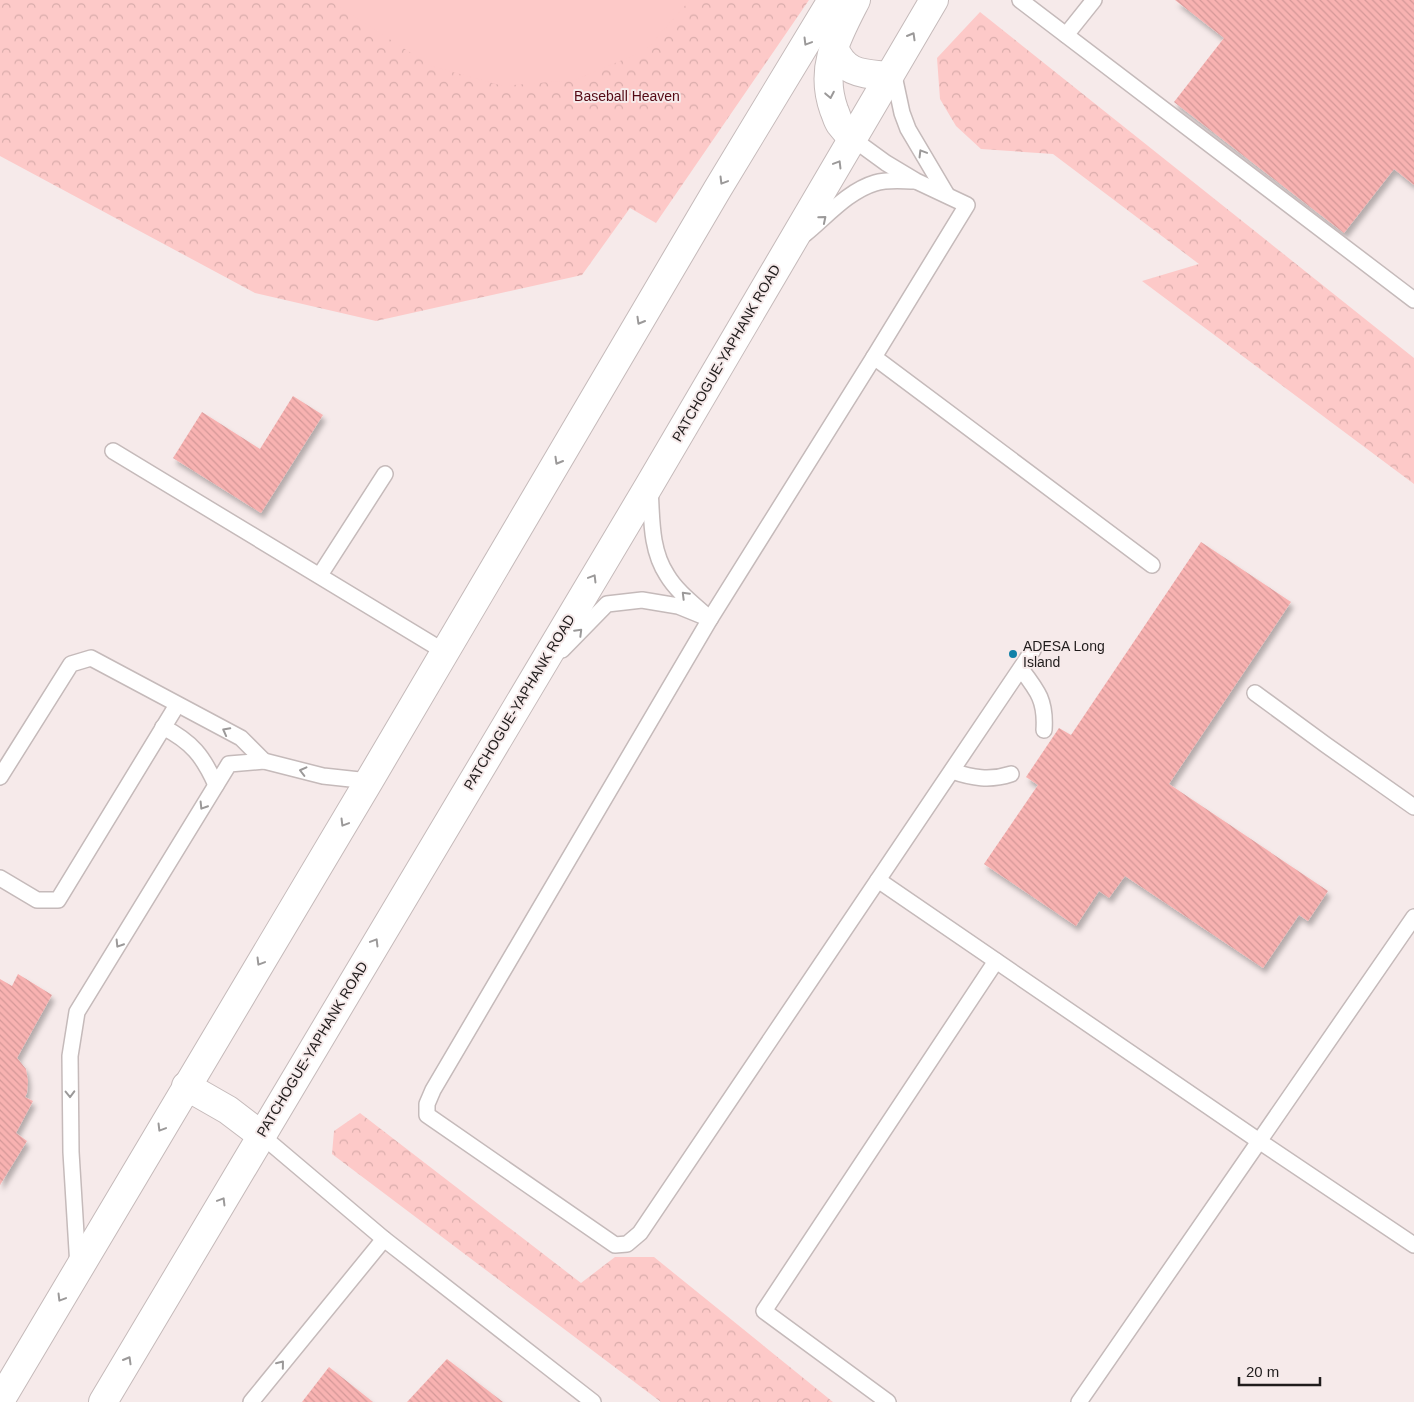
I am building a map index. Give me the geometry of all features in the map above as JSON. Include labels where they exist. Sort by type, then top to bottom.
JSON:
[{"type":"main road","points":[[0,1401],[369,781],[717,190],[832,0]]},
{"type":"main road","points":[[853,139],[839,122],[831,102],[828,83],[829,60],[839,33],[856,0]]},
{"type":"main road","name":"PATCHOGUE-YAPHANK ROAD","points":[[103,1402],[532,679],[650,484],[934,0]]},
{"type":"main road","points":[[834,48],[839,59],[848,68],[858,72],[891,72]]},
{"type":"main road","points":[[186,1086],[228,1110],[261,1135]]},
{"type":"lane","points":[[1020,0],[1414,300]]},
{"type":"lane","points":[[1066,35],[1094,0]]},
{"type":"lane","points":[[891,72],[908,129],[946,195]]},
{"type":"lane","points":[[853,139],[886,163],[916,181],[967,205],[710,619],[433,1090],[428,1104],[428,1115],[615,1245],[627,1244],[640,1233],[1033,650]]},
{"type":"lane","points":[[785,251],[858,191],[875,183],[895,180],[916,181]]},
{"type":"lane","points":[[874,357],[1152,565]]},
{"type":"lane","points":[[113,450],[445,652]]},
{"type":"lane","points":[[320,575],[385,474]]},
{"type":"lane","points":[[650,484],[653,530],[658,558],[667,575],[710,619]]},
{"type":"lane","points":[[532,679],[607,604],[642,600],[678,606],[710,619]]},
{"type":"lane","points":[[0,777],[71,664],[91,658],[241,738],[264,762]]},
{"type":"lane","points":[[1021,669],[1039,693],[1045,716],[1044,730]]},
{"type":"lane","points":[[1255,693],[1414,807]]},
{"type":"lane","points":[[0,878],[37,900],[58,900],[177,705]]},
{"type":"lane","points":[[163,727],[181,736],[197,752],[206,762],[216,785]]},
{"type":"lane","points":[[78,1269],[71,1152],[70,1056],[77,1012],[229,764],[264,762],[323,776],[369,781]]},
{"type":"lane","points":[[952,771],[969,777],[987,779],[1011,774]]},
{"type":"lane","points":[[878,880],[1414,1245]]},
{"type":"lane","points":[[1079,1402],[1414,916]]},
{"type":"lane","points":[[888,1402],[764,1311],[996,961]]},
{"type":"lane","points":[[261,1135],[384,1239],[593,1402]]},
{"type":"lane","points":[[251,1402],[384,1239]]},
{"type":"green space","name":"Baseball Heaven","points":[[0,0],[809,0],[656,223],[630,208],[582,275],[376,321],[255,293],[0,156]]},
{"type":"green space","points":[[329,0],[690,0],[646,50],[575,80],[503,86],[431,66]]},
{"type":"green space","points":[[980,12],[1414,358],[1414,484],[1142,281],[1199,264],[1053,154],[981,149],[956,126],[940,99],[937,58]]},
{"type":"green space","points":[[360,1113],[581,1283],[615,1257],[654,1257],[833,1402],[661,1402],[332,1154],[334,1131]]},
{"type":"building","points":[[1175,0],[1414,0],[1414,185],[1394,169],[1344,233],[1174,102],[1224,38]]},
{"type":"building","points":[[293,396],[323,415],[261,513],[173,458],[202,412],[260,449]]},
{"type":"building","points":[[1201,542],[1291,602],[1169,784],[1328,891],[1308,921],[1299,915],[1263,968],[1125,876],[1109,898],[1099,891],[1076,926],[984,864],[1038,785],[1026,777],[1059,728],[1071,735]]},
{"type":"building","points":[[18,974],[52,995],[17,1058],[26,1069],[28,1081],[25,1097],[33,1101],[16,1133],[27,1141],[0,1185],[0,979],[12,986]]},
{"type":"building","points":[[447,1359],[503,1402],[407,1402]]},
{"type":"building","points":[[329,1367],[373,1402],[302,1402]]},
{"type":"place","name":"ADESA Long Island","points":[[1013,654]]}]
